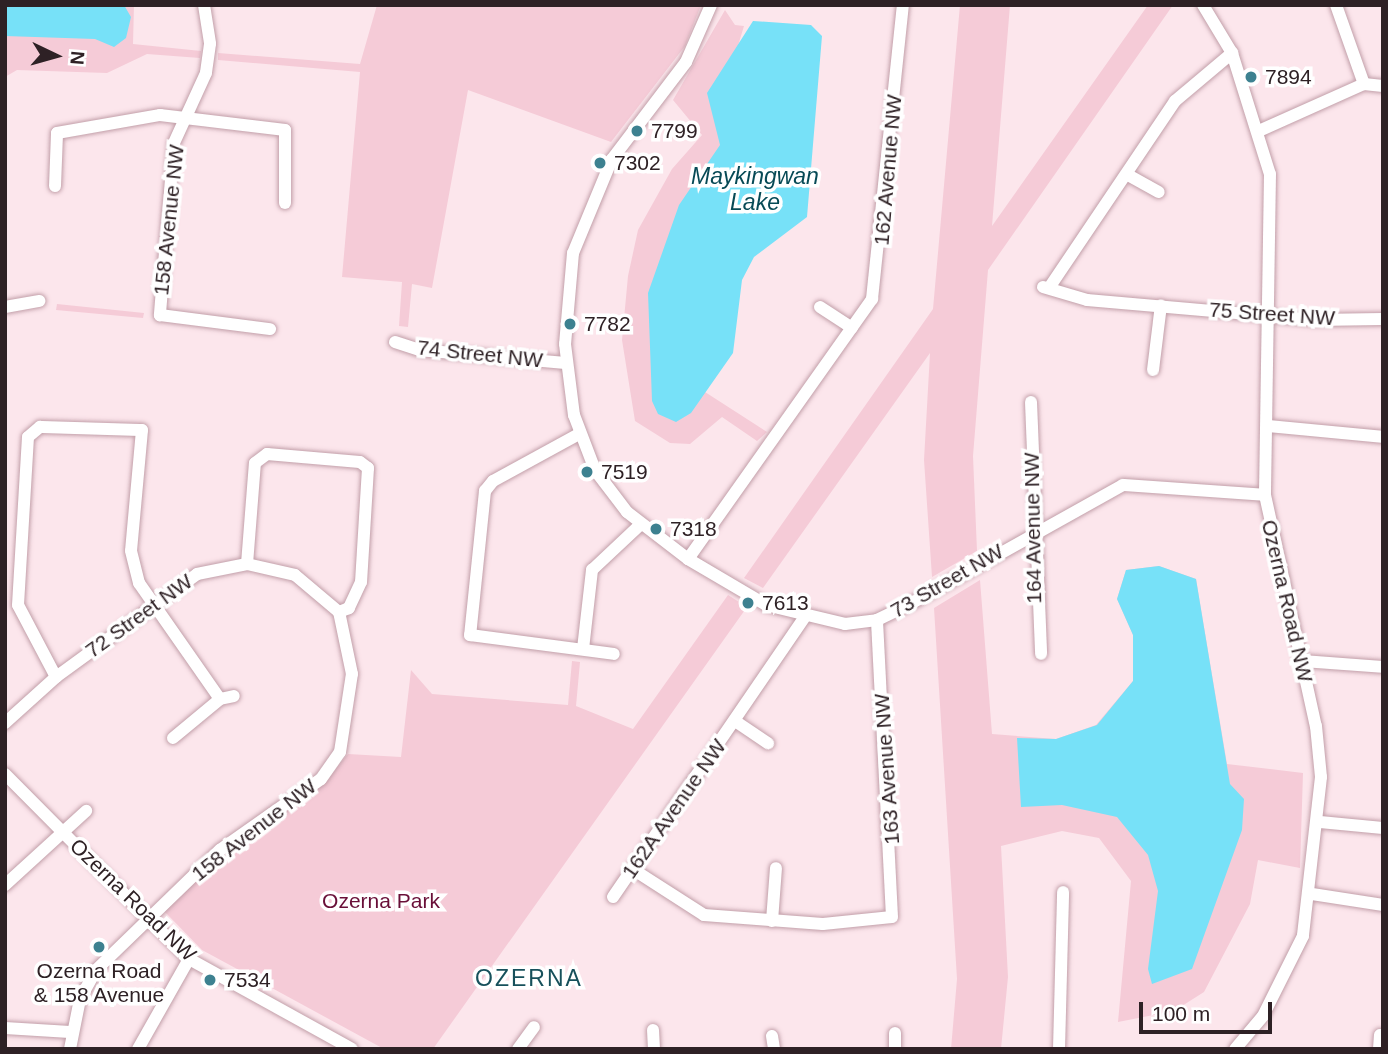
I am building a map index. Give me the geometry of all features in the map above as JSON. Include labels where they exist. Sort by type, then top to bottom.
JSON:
[{"type":"street","name":"158 Avenue NW","points":[[204,5],[210,44],[206,73],[174,143],[160,315],[270,329]]},
{"type":"street","name":"73 Street NW","points":[[711,5],[692,51],[626,137],[592,200],[573,253],[565,363],[579,434],[605,486],[641,524],[688,559],[765,605],[804,618],[877,620],[1032,532],[1123,485],[1265,495]]},
{"type":"street","name":"162 Avenue NW","points":[[688,559],[852,328],[878,280],[903,5]]},
{"type":"street","name":"Ozerna Road NW","points":[[1203,5],[1232,53],[1261,130],[1270,174],[1271,316],[1265,495],[1271,545],[1316,726],[1320,822],[1312,894],[1303,936],[1263,1016],[1237,1048]]},
{"type":"street","points":[[1336,5],[1364,84]]},
{"type":"street","points":[[1159,192],[1128,175],[1175,102],[1232,53]]},
{"type":"street","points":[[1261,130],[1364,84],[1383,86]]},
{"type":"street","points":[[55,186],[57,133],[160,115],[183,120],[285,130],[285,203]]},
{"type":"street","name":"75 Street NW","points":[[1128,175],[1047,286],[1087,300],[1271,316],[1383,319]]},
{"type":"street","points":[[5,307],[39,302]]},
{"type":"street","points":[[1153,370],[1161,305]]},
{"type":"street","points":[[820,307],[852,328]]},
{"type":"street","name":"74 Street NW","points":[[395,342],[419,350],[565,363]]},
{"type":"street","name":"164 Avenue NW","points":[[1031,402],[1032,532],[1041,654]]},
{"type":"street","points":[[1269,426],[1383,437]]},
{"type":"street","points":[[56,677],[18,605],[12,554],[29,437],[40,427],[142,430],[131,551],[139,583],[156,600],[220,699]]},
{"type":"street","points":[[579,434],[493,481],[482,502],[470,635],[614,654]]},
{"type":"street","points":[[247,564],[256,463],[267,454],[360,462],[368,468],[361,582],[349,608],[339,612]]},
{"type":"street","points":[[583,649],[593,570],[641,524]]},
{"type":"street","name":"72 Street NW","points":[[5,723],[56,677],[156,600],[197,573],[247,564],[295,575],[339,612]]},
{"type":"street","name":"158 Avenue NW","points":[[70,1049],[70,1032],[96,970],[220,850],[321,779],[340,752],[352,674],[339,612]]},
{"type":"street","name":"162A Avenue NW","points":[[613,897],[804,618]]},
{"type":"street","name":"163 Avenue NW","points":[[772,921],[892,918],[877,620]]},
{"type":"street","points":[[1302,661],[1383,667]]},
{"type":"street","points":[[173,738],[220,699],[234,696]]},
{"type":"street","name":"162A Avenue NW","points":[[735,721],[768,743]]},
{"type":"street","name":"Ozerna Road NW","points":[[5,774],[189,959],[328,1043],[352,1049]]},
{"type":"street","name":"Ozerna Road NW","points":[[62,831],[86,811]]},
{"type":"street","points":[[1320,822],[1383,828]]},
{"type":"street","points":[[5,885],[62,831]]},
{"type":"street","points":[[634,870],[704,915],[772,921],[776,868]]},
{"type":"street","points":[[1059,1049],[1063,892]]},
{"type":"street","points":[[1312,894],[1383,905]]},
{"type":"street","points":[[138,1049],[189,959]]},
{"type":"street","points":[[518,1049],[534,1027]]},
{"type":"street","points":[[5,1028],[70,1032]]},
{"type":"street","points":[[653,1030],[654,1049]]},
{"type":"street","points":[[895,1033],[895,1049]]},
{"type":"street","points":[[1379,1049],[1380,1035]]},
{"type":"green space","points":[[5,5],[134,5],[133,44],[201,51],[200,58],[147,54],[107,73],[17,70],[5,77]]},
{"type":"green space","points":[[377,5],[701,5],[685,46],[611,142],[468,90],[432,288],[412,284],[408,327],[399,326],[402,282],[342,277],[360,72],[218,60],[218,53],[360,64]]},
{"type":"green space","points":[[960,5],[1010,5],[992,226],[1148,5],[1173,5],[988,270],[973,456],[977,551],[932,577],[924,460],[930,353],[763,588],[744,578],[933,309]]},
{"type":"green space","points":[[725,10],[735,25],[744,26],[724,92],[730,138],[667,390],[705,392],[767,432],[757,441],[722,417],[690,444],[670,443],[635,421],[622,340],[628,276],[638,230],[672,169],[702,135],[673,100]]},
{"type":"green space","points":[[57,304],[144,313],[143,318],[56,310]]},
{"type":"green space","points":[[1159,566],[1196,579],[1227,764],[1303,773],[1300,868],[1258,860],[1250,904],[1204,992],[1174,1011],[1118,1022],[1131,881],[1099,838],[1062,831],[1001,846],[1008,977],[1001,1049],[951,1049],[957,979],[934,608],[980,580],[992,734],[1056,739],[1096,725],[1133,681],[1133,635],[1117,599],[1126,570]]},
{"type":"green space","name":"Ozerna Park","points":[[728,595],[747,607],[433,1049],[384,1049],[202,950],[164,911],[230,850],[325,782],[348,754],[401,757],[411,670],[432,694],[568,705],[572,661],[580,662],[576,706],[633,729]]},
{"type":"water","points":[[5,5],[124,5],[131,17],[126,38],[114,47],[95,39],[5,36]]},
{"type":"water","name":"Maykingwan Lake","points":[[753,21],[811,25],[822,36],[807,217],[754,257],[742,280],[733,353],[691,413],[676,422],[658,414],[652,401],[648,293],[679,205],[720,145],[707,93]]},
{"type":"water","points":[[1159,566],[1196,579],[1230,784],[1244,799],[1242,830],[1192,969],[1152,984],[1148,969],[1158,891],[1148,855],[1117,817],[1062,805],[1021,807],[1017,738],[1056,739],[1097,725],[1133,681],[1133,635],[1117,599],[1126,570]]},
{"type":"place","name":"7894","points":[[1251,77]]},
{"type":"place","name":"7799","points":[[637,131]]},
{"type":"place","name":"7302","points":[[600,163]]},
{"type":"place","name":"7782","points":[[570,324]]},
{"type":"place","name":"7519","points":[[587,472]]},
{"type":"place","name":"7318","points":[[656,529]]},
{"type":"place","name":"7613","points":[[748,603]]},
{"type":"place","name":"Ozerna Road & 158 Avenue","points":[[99,947]]},
{"type":"place","name":"7534","points":[[210,980]]},
{"type":"district","name":"OZERNA","points":[[529,978]]}]
